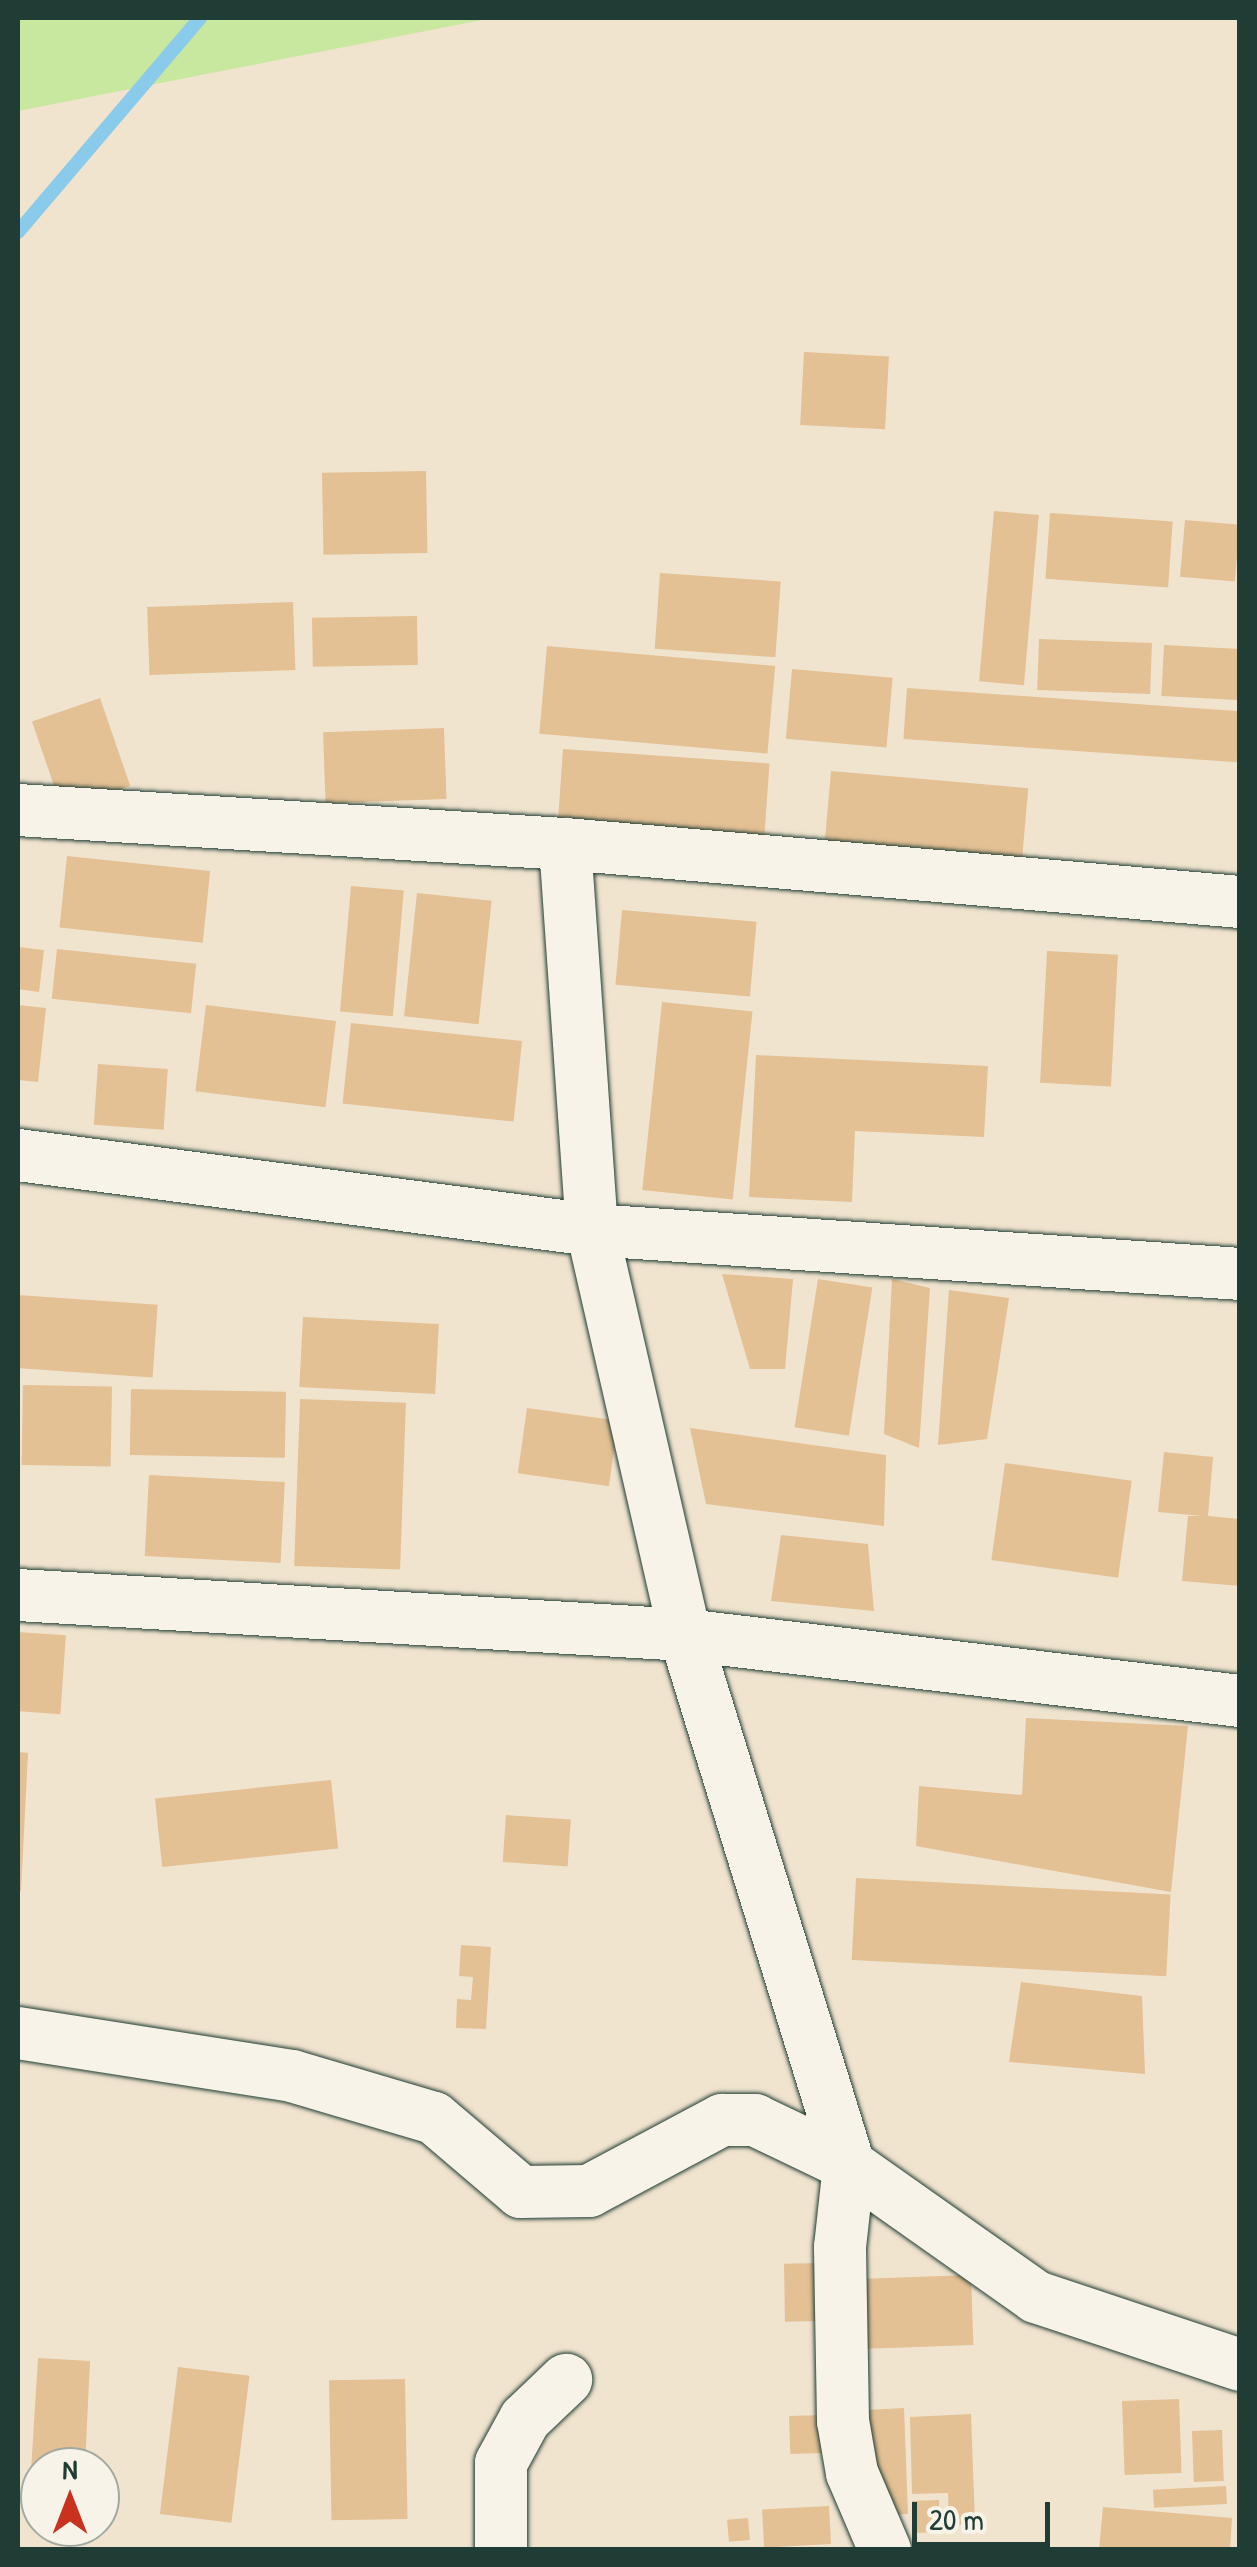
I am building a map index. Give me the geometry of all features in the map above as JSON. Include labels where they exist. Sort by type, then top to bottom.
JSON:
[{"type":"street","points":[[18,810],[565,844],[1240,902]]},
{"type":"street","points":[[565,844],[592,1230],[684,1635],[850,2165],[840,2247],[844,2421],[852,2473],[885,2550]]},
{"type":"street","points":[[18,1154],[592,1230],[1240,1274]]},
{"type":"street","points":[[18,1595],[684,1635],[1240,1700]]},
{"type":"street","points":[[18,2033],[292,2076],[434,2118],[521,2192],[589,2192],[722,2120],[755,2120],[850,2165],[1036,2297],[1240,2365]]},
{"type":"street","points":[[501,2550],[501,2462],[525,2419],[566,2380]]},
{"type":"green space","points":[[18,18],[492,18],[18,111]]},
{"type":"building","points":[[804,352],[889,356],[885,429],[800,425]]},
{"type":"building","points":[[426,471],[427,553],[323,555],[322,473]]},
{"type":"building","points":[[994,511],[1039,515],[1024,685],[979,681]]},
{"type":"building","points":[[1050,513],[1173,522],[1168,587],[1045,579]]},
{"type":"building","points":[[1185,520],[1240,525],[1235,582],[1180,577]]},
{"type":"building","points":[[660,573],[781,581],[775,657],[655,649]]},
{"type":"building","points":[[293,602],[295,670],[149,675],[147,607]]},
{"type":"building","points":[[417,616],[418,665],[313,667],[312,618]]},
{"type":"building","points":[[1039,639],[1152,643],[1150,694],[1037,690]]},
{"type":"building","points":[[1164,645],[1240,649],[1237,700],[1161,696]]},
{"type":"building","points":[[547,646],[775,666],[767,754],[539,734]]},
{"type":"building","points":[[792,669],[893,678],[887,748],[786,739]]},
{"type":"building","points":[[907,688],[1240,711],[1237,762],[903,739]]},
{"type":"building","points":[[100,698],[130,786],[62,809],[32,721]]},
{"type":"building","points":[[444,728],[446,799],[326,803],[323,732]]},
{"type":"building","points":[[563,749],[769,763],[764,841],[558,827]]},
{"type":"building","points":[[831,771],[1028,788],[1022,859],[825,842]]},
{"type":"building","points":[[67,856],[210,871],[203,943],[59,928]]},
{"type":"building","points":[[351,886],[404,891],[393,1016],[340,1012]]},
{"type":"building","points":[[417,893],[492,901],[479,1024],[404,1016]]},
{"type":"building","points":[[622,910],[756,922],[750,996],[615,985]]},
{"type":"building","points":[[18,947],[44,950],[39,992],[18,989]]},
{"type":"building","points":[[57,949],[196,964],[191,1013],[52,999]]},
{"type":"building","points":[[1047,951],[1118,955],[1111,1087],[1040,1083]]},
{"type":"building","points":[[662,1002],[753,1012],[733,1199],[642,1190]]},
{"type":"building","points":[[18,1005],[46,1008],[38,1082],[18,1080]]},
{"type":"building","points":[[206,1005],[336,1021],[325,1107],[195,1091]]},
{"type":"building","points":[[351,1023],[522,1041],[514,1122],[343,1104]]},
{"type":"building","points":[[756,1055],[988,1066],[984,1137],[855,1131],[852,1202],[749,1197]]},
{"type":"building","points":[[98,1064],[168,1069],[164,1130],[94,1125]]},
{"type":"building","points":[[722,1274],[793,1279],[785,1369],[750,1369]]},
{"type":"building","points":[[818,1279],[872,1288],[849,1436],[795,1427]]},
{"type":"building","points":[[892,1279],[930,1288],[919,1448],[884,1434]]},
{"type":"building","points":[[949,1290],[1009,1298],[987,1439],[938,1445]]},
{"type":"building","points":[[18,1295],[158,1305],[153,1378],[18,1368]]},
{"type":"building","points":[[303,1317],[439,1324],[435,1394],[299,1387]]},
{"type":"building","points":[[23,1385],[112,1387],[111,1467],[22,1465]]},
{"type":"building","points":[[131,1389],[286,1392],[285,1458],[130,1455]]},
{"type":"building","points":[[300,1399],[406,1403],[400,1570],[294,1566]]},
{"type":"building","points":[[527,1408],[618,1421],[609,1486],[518,1473]]},
{"type":"building","points":[[690,1428],[886,1455],[884,1526],[706,1504]]},
{"type":"building","points":[[1164,1452],[1213,1457],[1208,1516],[1240,1519],[1240,1586],[1182,1581],[1188,1516],[1202,1516],[1158,1512]]},
{"type":"building","points":[[1005,1463],[1132,1481],[1118,1578],[991,1560]]},
{"type":"building","points":[[149,1475],[285,1482],[281,1563],[145,1556]]},
{"type":"building","points":[[781,1535],[868,1544],[874,1611],[771,1601]]},
{"type":"building","points":[[18,1632],[66,1635],[60,1714],[18,1711]]},
{"type":"building","points":[[1026,1718],[1188,1726],[1171,1892],[916,1846],[919,1786],[1022,1795]]},
{"type":"building","points":[[18,1752],[28,1753],[21,1891],[18,1891]]},
{"type":"building","points":[[331,1780],[338,1849],[162,1867],[155,1799]]},
{"type":"building","points":[[506,1815],[571,1820],[568,1866],[503,1862]]},
{"type":"building","points":[[856,1878],[1171,1894],[1166,1976],[852,1960]]},
{"type":"building","points":[[461,1945],[491,1947],[486,2029],[456,2028],[457,1999],[471,2000],[473,1977],[459,1976]]},
{"type":"building","points":[[1021,1982],[1142,1996],[1145,2074],[1009,2062]]},
{"type":"building","points":[[821,2263],[822,2321],[785,2322],[784,2264]]},
{"type":"building","points":[[971,2275],[973,2345],[853,2349],[850,2279]]},
{"type":"building","points":[[38,2358],[90,2361],[86,2447],[32,2447]]},
{"type":"building","points":[[178,2367],[249,2376],[231,2523],[160,2514]]},
{"type":"building","points":[[405,2379],[407,2519],[331,2520],[329,2380]]},
{"type":"building","points":[[1179,2399],[1182,2473],[1125,2475],[1122,2401]]},
{"type":"building","points":[[904,2408],[908,2514],[877,2515],[867,2410]]},
{"type":"building","points":[[971,2414],[975,2524],[949,2525],[948,2493],[912,2494],[910,2417]]},
{"type":"building","points":[[821,2415],[822,2453],[790,2454],[789,2416]]},
{"type":"building","points":[[1222,2430],[1224,2481],[1194,2482],[1192,2431]]},
{"type":"building","points":[[1226,2486],[1227,2504],[1154,2508],[1153,2490]]},
{"type":"building","points":[[939,2500],[940,2532],[913,2533],[912,2501]]},
{"type":"building","points":[[829,2506],[831,2544],[764,2547],[762,2510]]},
{"type":"building","points":[[1103,2507],[1232,2518],[1230,2550],[1099,2550]]},
{"type":"building","points":[[748,2518],[750,2540],[729,2542],[727,2520]]},
{"type":"waterway","points":[[18,232],[200,18]]}]
